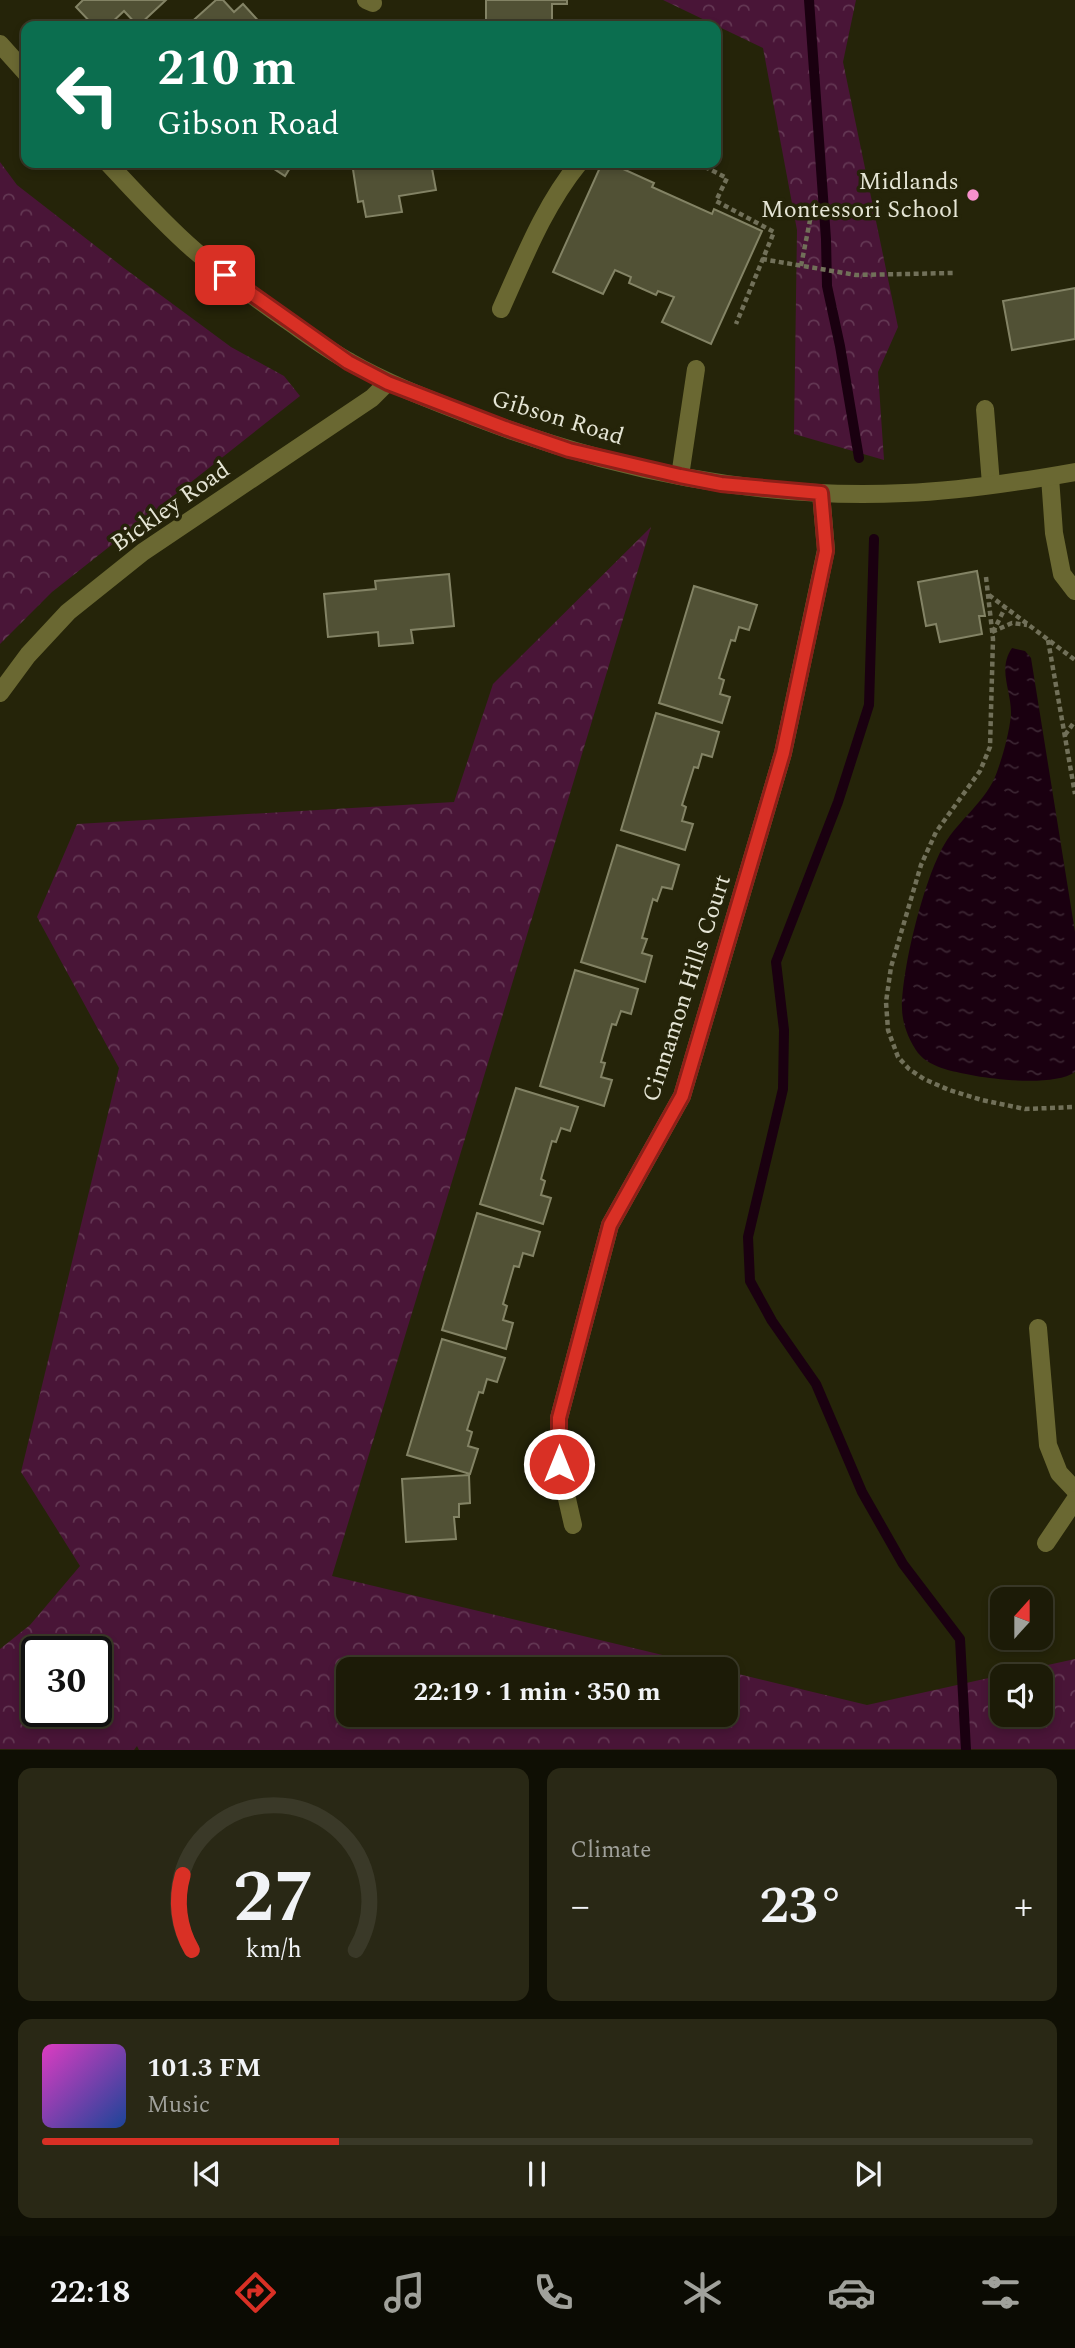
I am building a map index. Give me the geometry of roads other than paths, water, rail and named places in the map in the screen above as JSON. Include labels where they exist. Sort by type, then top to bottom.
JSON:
[{"type":"street","points":[[0,44],[21,67]]},
{"type":"street","name":"Gibson Road","points":[[113,168],[185,241],[240,287],[348,362],[388,383],[569,450],[721,484],[821,493],[905,493],[1075,472]]},
{"type":"street","points":[[501,309],[546,211],[575,168]]},
{"type":"street","points":[[680,476],[696,369]]},
{"type":"street","name":"Bickley Road","points":[[0,693],[29,655],[68,612],[143,552],[372,398],[388,383]]},
{"type":"street","points":[[985,409],[991,484]]},
{"type":"street","points":[[1050,477],[1054,533],[1062,574],[1075,592]]},
{"type":"street","name":"Cinnamon Hills Court","points":[[573,1525],[559,1464],[559,1418],[610,1225],[682,1096],[783,753],[826,551],[821,493]]},
{"type":"street","points":[[1038,1328],[1048,1444],[1059,1473],[1075,1490]]},
{"type":"street","points":[[1046,1543],[1075,1500]]},
{"type":"water","points":[[1012,648],[1025,651],[1031,658],[1075,932],[1075,1072],[1054,1079],[986,1078],[937,1066],[918,1053],[907,1032],[902,1014],[910,948],[936,860],[957,827],[987,792],[1001,759],[1011,715],[1005,673]]},
{"type":"waterway","points":[[809,0],[827,286],[859,458]]},
{"type":"waterway","points":[[874,539],[869,705],[838,802],[776,962],[784,1030],[783,1089],[748,1237],[750,1281],[772,1321],[816,1384],[862,1492],[903,1564],[960,1639],[966,1750]]},
{"type":"place","name":"Midlands Montessori School","points":[[973,195]]}]
